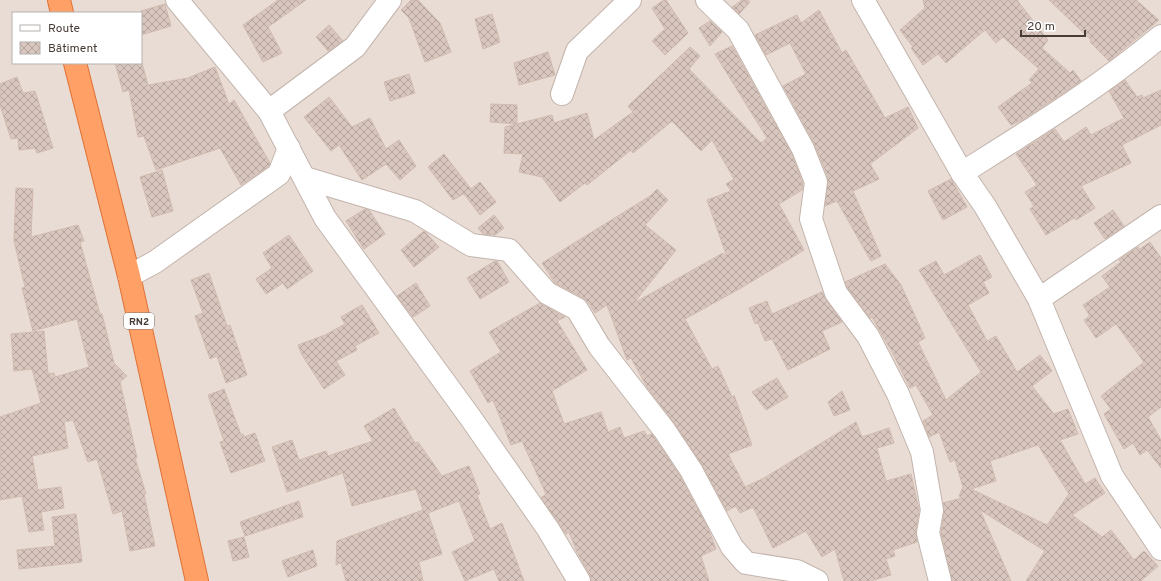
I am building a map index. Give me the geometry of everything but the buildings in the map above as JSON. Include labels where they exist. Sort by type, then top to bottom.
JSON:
[{"type":"highway","points":[[59,0],[62,12]]},
{"type":"highway","name":"RN2","points":[[75,64],[129,276],[197,581]]},
{"type":"street","points":[[177,0],[269,111],[325,218],[470,417],[548,529],[579,581]]},
{"type":"street","points":[[269,111],[355,47],[390,0]]},
{"type":"street","points":[[562,94],[577,51],[630,0]]},
{"type":"street","points":[[707,0],[738,30],[803,149],[816,182],[811,220],[836,293],[868,336],[898,394],[922,452],[932,510],[928,533],[940,581]]},
{"type":"street","points":[[863,0],[962,173],[985,206],[1039,299],[1112,476],[1161,549]]},
{"type":"street","points":[[962,173],[1070,104],[1137,56],[1161,36]]},
{"type":"street","points":[[129,276],[155,262],[279,174],[289,148]]},
{"type":"street","points":[[304,178],[353,191],[415,211],[471,245],[509,250],[547,293],[577,309],[599,346],[665,431],[687,463],[732,547],[746,562],[797,570],[817,581]]},
{"type":"street","points":[[1039,299],[1161,216]]},
{"type":"shaded area","points":[[0,0],[1161,0],[1161,581],[0,581]]}]
